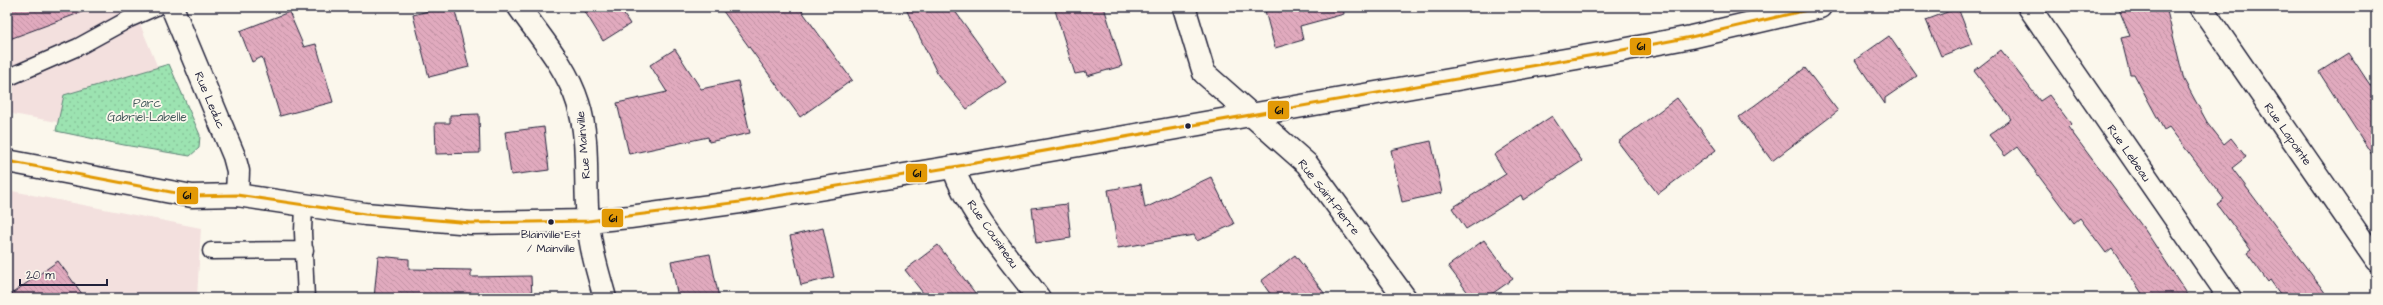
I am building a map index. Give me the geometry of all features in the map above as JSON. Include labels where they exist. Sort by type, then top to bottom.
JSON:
[{"type":"street","name":"Rue Leduc","points":[[172,7],[234,156],[238,171],[237,195]]},
{"type":"street","name":"Rue Mainville","points":[[519,7],[565,74],[579,104],[585,144],[588,221],[592,250],[605,298]]},
{"type":"street","name":"Rue Saint-Pierre","points":[[1184,7],[1204,74],[1307,164],[1405,298]]},
{"type":"street","points":[[7,161],[192,196],[237,195],[366,214],[465,222],[588,221],[630,217],[740,202],[953,168],[1692,37],[1820,7]]},
{"type":"street","name":"Rue Lebeau","points":[[2029,7],[2230,298]]},
{"type":"street","name":"Rue Lapointe","points":[[2201,7],[2376,260]]},
{"type":"street","name":"Rue Cousineau","points":[[953,168],[959,183],[978,216],[1039,298]]},
{"type":"lane","points":[[7,78],[78,47],[129,19],[156,7]]},
{"type":"lane","points":[[304,206],[303,232],[306,298]]},
{"type":"lane","points":[[211,251],[305,250]]},
{"type":"shaded area","points":[[7,7],[133,7],[190,146],[7,113]]},
{"type":"shaded area","points":[[7,190],[201,228],[197,298],[7,298]]},
{"type":"green space","name":"Parc Gabriel-Labelle","points":[[169,64],[200,135],[199,148],[190,156],[124,145],[56,131],[64,95]]},
{"type":"building","points":[[7,7],[89,7],[90,9],[7,40]]},
{"type":"building","points":[[443,7],[454,7],[469,67],[429,77],[413,15]]},
{"type":"building","points":[[582,7],[619,7],[630,24],[603,41]]},
{"type":"building","points":[[720,7],[799,7],[852,80],[800,117]]},
{"type":"building","points":[[905,7],[952,7],[1006,82],[967,109],[938,75]]},
{"type":"building","points":[[1054,7],[1104,7],[1122,66],[1087,76],[1086,72],[1075,74]]},
{"type":"building","points":[[1264,7],[1343,7],[1344,14],[1300,26],[1303,40],[1275,48]]},
{"type":"building","points":[[2118,7],[2166,7],[2184,80],[2207,122],[2224,144],[2231,138],[2246,157],[2232,168],[2329,298],[2283,298],[2270,280],[2268,282],[2247,253],[2251,250],[2217,204],[2224,199],[2169,127],[2164,130],[2134,74],[2130,74],[2121,38],[2130,36]]},
{"type":"building","points":[[1958,8],[1972,44],[1941,56],[1926,20]]},
{"type":"building","points":[[289,12],[304,47],[316,44],[333,102],[280,116],[262,57],[252,62],[240,31]]},
{"type":"building","points":[[1889,36],[1917,76],[1885,98],[1885,104],[1855,60]]},
{"type":"building","points":[[675,49],[701,89],[738,81],[750,133],[709,142],[708,137],[629,154],[617,103],[667,92],[650,65]]},
{"type":"building","points":[[2001,50],[2040,101],[2049,95],[2071,124],[2068,127],[2145,230],[2190,298],[2145,298],[2112,248],[2106,253],[2080,218],[2074,223],[2017,147],[2005,156],[1989,135],[2011,119],[1974,71]]},
{"type":"building","points":[[2349,53],[2376,94],[2376,161],[2319,72]]},
{"type":"building","points":[[1805,68],[1838,111],[1772,161],[1739,117]]},
{"type":"building","points":[[1677,98],[1716,150],[1658,194],[1618,142]]},
{"type":"building","points":[[479,114],[480,153],[436,154],[435,123],[450,123],[450,115]]},
{"type":"building","points":[[1552,116],[1582,161],[1523,200],[1521,195],[1466,229],[1452,208],[1506,174],[1494,155]]},
{"type":"building","points":[[544,127],[549,170],[511,175],[505,132]]},
{"type":"building","points":[[1431,141],[1442,193],[1402,202],[1391,150]]},
{"type":"building","points":[[1211,177],[1234,224],[1197,241],[1194,235],[1118,248],[1108,190],[1141,184],[1145,208]]},
{"type":"building","points":[[1067,204],[1071,238],[1036,243],[1032,208]]},
{"type":"building","points":[[823,228],[834,277],[801,285],[790,236]]},
{"type":"building","points":[[1484,240],[1513,279],[1486,298],[1472,298],[1448,266]]},
{"type":"building","points":[[938,245],[979,298],[927,298],[905,270]]},
{"type":"building","points":[[710,254],[719,298],[678,298],[671,261]]},
{"type":"building","points":[[1295,255],[1328,298],[1273,298],[1261,281]]},
{"type":"building","points":[[378,256],[409,259],[409,269],[471,270],[471,277],[531,276],[532,298],[374,298]]},
{"type":"building","points":[[58,261],[85,298],[7,298],[7,297]]},
{"type":"transit line","name":"61","points":[[7,161],[192,196],[237,195],[365,214],[471,223],[588,221],[740,202],[953,167],[1617,51],[1691,37],[1820,7]]},
{"type":"place","name":"Blainville Est / Mainville","points":[[551,222]]}]
